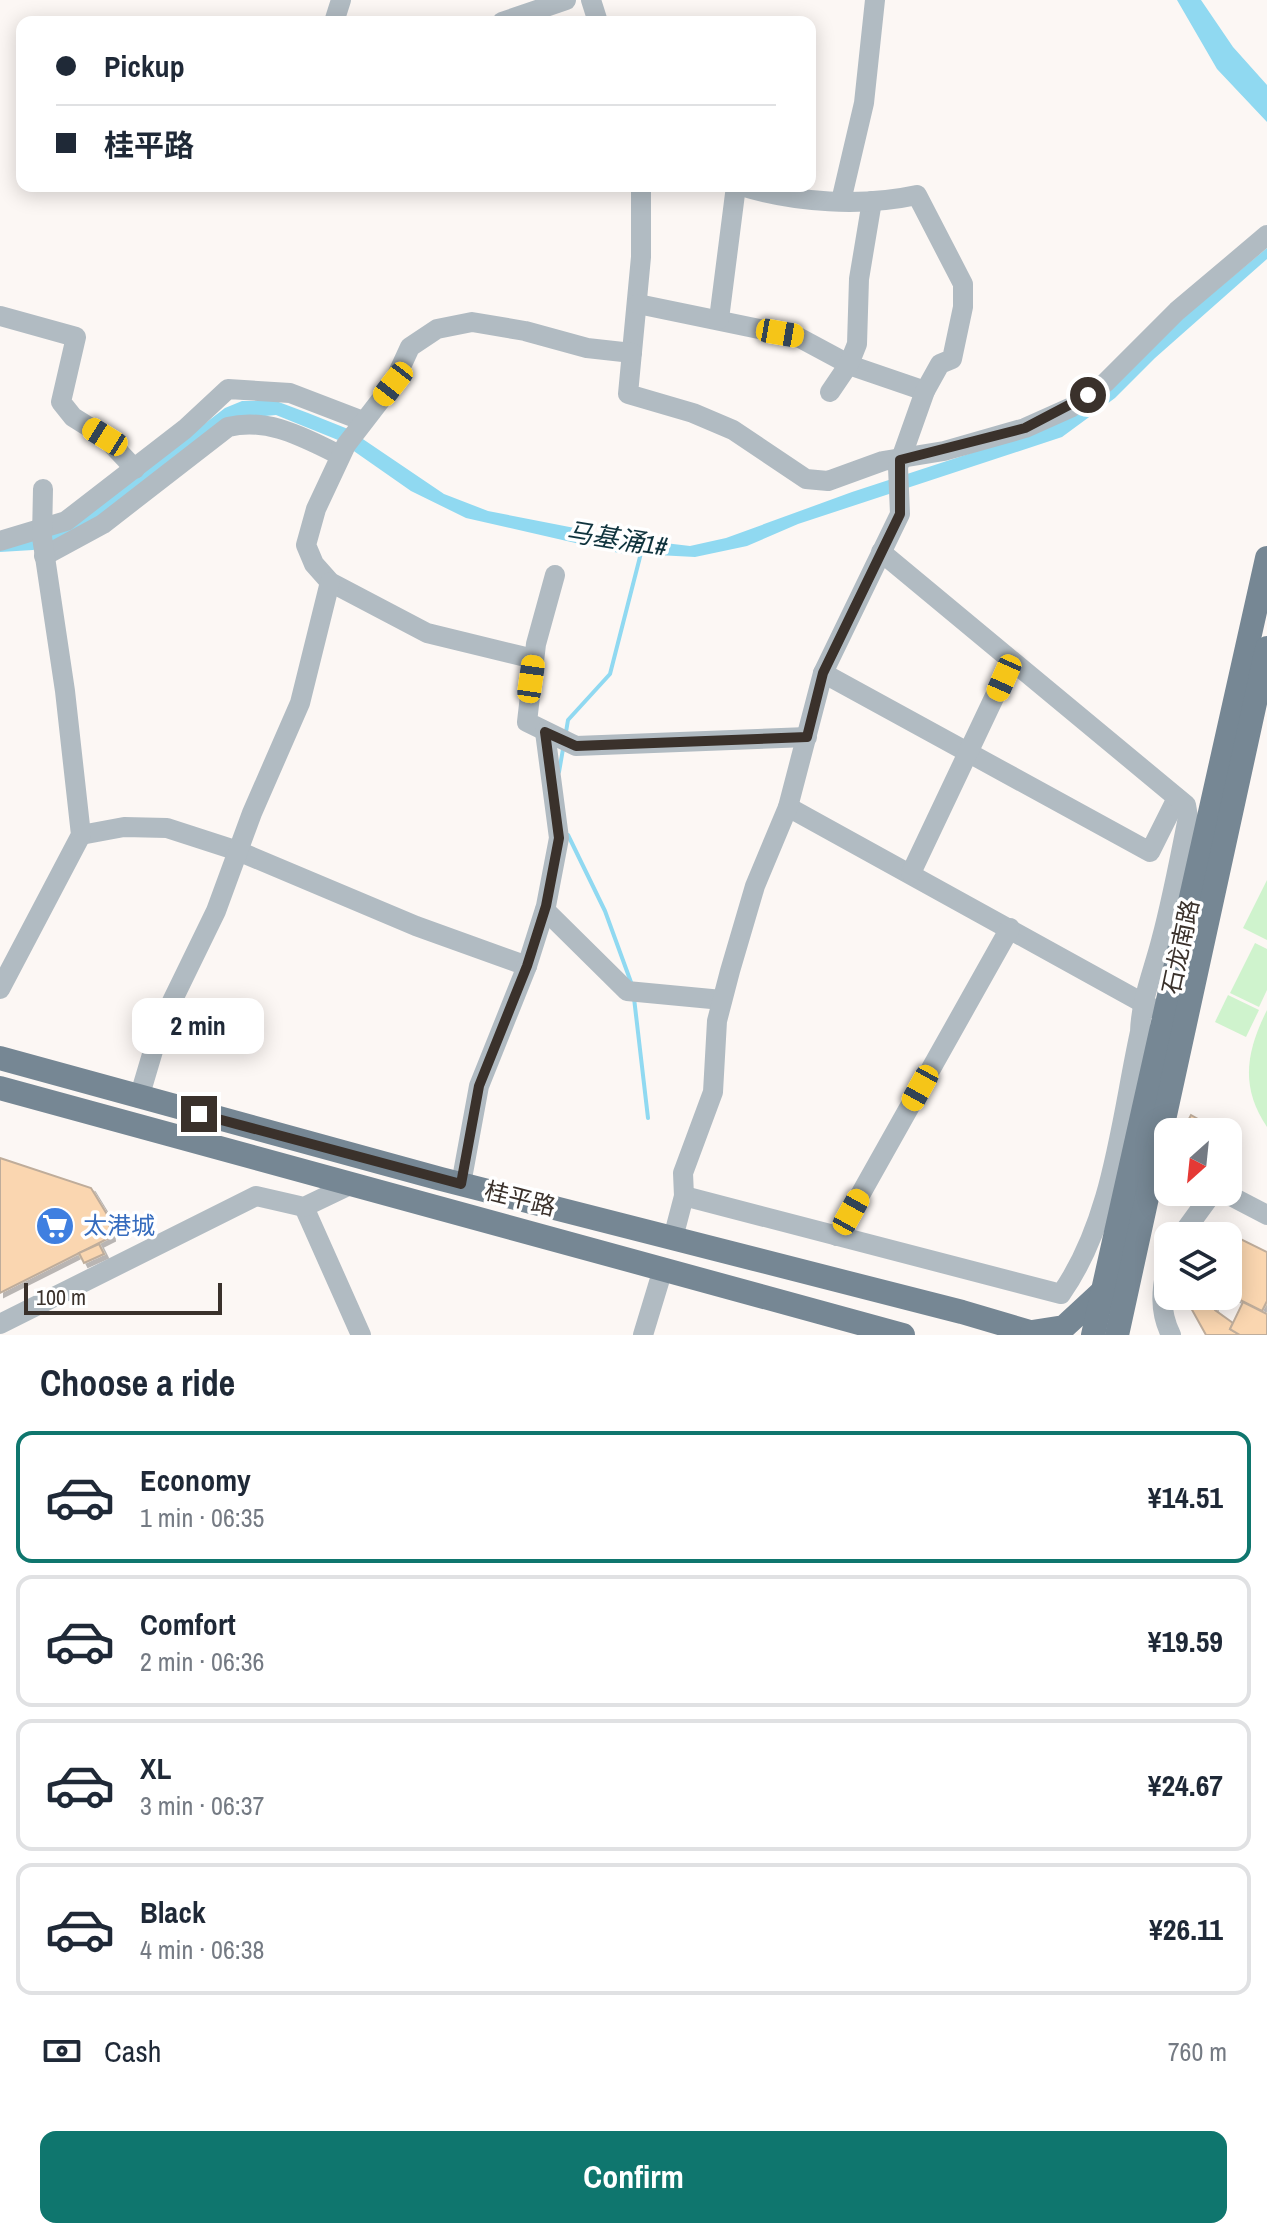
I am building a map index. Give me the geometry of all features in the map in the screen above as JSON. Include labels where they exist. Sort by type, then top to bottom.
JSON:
[{"type":"main road","name":"石龙南路","points":[[1093,1335],[1166,1015],[1186,881],[1267,558]]},
{"type":"main road","name":"石龙南路","points":[[1171,1118],[1260,716],[1267,648]]},
{"type":"main road","name":"桂平路","points":[[0,1058],[461,1184],[1036,1334]]},
{"type":"main road","name":"桂平路","points":[[0,1088],[903,1335]]},
{"type":"main road","name":"石龙南路","points":[[1122,1331],[1154,1193]]},
{"type":"main road","points":[[1036,1334],[1064,1327],[1106,1288]]},
{"type":"street","points":[[519,6],[566,0]]},
{"type":"street","points":[[841,201],[864,103],[875,0]]},
{"type":"street","points":[[641,192],[638,304],[628,394],[693,413],[733,430],[806,479],[828,481],[883,461],[899,472]]},
{"type":"street","points":[[719,319],[738,192]]},
{"type":"street","points":[[673,1238],[684,1196],[683,1173],[713,1092],[717,1021],[755,886],[788,807],[823,673],[900,514],[899,472],[925,391],[940,364],[952,359],[963,307],[963,284],[917,195],[872,201],[841,201],[780,192]]},
{"type":"street","points":[[830,392],[849,364],[857,344],[859,279],[872,201]]},
{"type":"street","points":[[899,472],[1025,428],[1072,407],[1105,383],[1177,311],[1267,235]]},
{"type":"street","points":[[638,304],[798,337],[849,364],[925,391]]},
{"type":"street","points":[[0,316],[76,337],[61,402],[73,417],[105,437],[135,469]]},
{"type":"street","points":[[534,659],[427,633],[330,582],[314,564],[306,545],[316,509],[343,450],[393,384],[410,347],[437,329],[472,322],[525,331],[587,348],[632,353]]},
{"type":"street","points":[[42,544],[228,389],[290,393],[360,424]]},
{"type":"street","points":[[0,541],[42,544],[103,524],[228,427],[245,423],[277,426],[343,450]]},
{"type":"street","points":[[0,989],[81,835],[67,705],[42,544],[43,489]]},
{"type":"street","points":[[684,1196],[1061,1294],[1081,1265],[1097,1226],[1140,1032],[1141,1003],[1186,881],[1186,805],[881,552]]},
{"type":"street","points":[[555,575],[534,659],[527,722],[560,740],[807,737]]},
{"type":"street","points":[[139,1098],[161,1024],[216,911],[300,703],[330,582]]},
{"type":"street","points":[[911,873],[1011,662]]},
{"type":"street","points":[[823,673],[1150,852],[1177,798]]},
{"type":"street","points":[[461,1184],[479,1086],[527,966],[545,910],[559,838],[560,740]]},
{"type":"street","points":[[788,807],[1166,1015]]},
{"type":"street","points":[[81,835],[124,827],[167,828],[238,851],[416,926],[527,966]]},
{"type":"street","points":[[545,910],[634,991],[722,1000]]},
{"type":"street","points":[[837,1236],[1010,928]]},
{"type":"street","points":[[0,1324],[256,1196],[304,1207],[352,1184]]},
{"type":"street","points":[[1242,1202],[1267,1215]]},
{"type":"street","points":[[304,1207],[361,1335]]},
{"type":"street","points":[[643,1335],[663,1269]]},
{"type":"street","points":[[1164,1310],[1171,1335]]},
{"type":"green space","points":[[1267,880],[1267,940],[1243,928]]},
{"type":"green space","points":[[1255,943],[1267,949],[1267,990],[1259,1007],[1230,993]]},
{"type":"green space","points":[[1228,995],[1259,1010],[1246,1037],[1215,1022]]},
{"type":"green space","points":[[1267,1010],[1267,1127],[1253,1098],[1249,1069],[1254,1040]]},
{"type":"water","points":[[1177,0],[1201,0],[1233,47],[1267,85],[1267,122],[1217,69]]},
{"type":"water","name":"马基涌1#","points":[[1267,248],[1267,259],[1155,358],[1115,398],[1062,437],[798,524],[747,546],[695,557],[619,553],[466,518],[411,491],[338,440],[276,415],[241,418],[110,513],[53,544],[33,550],[0,552],[0,545],[108,498],[225,408],[242,401],[276,401],[348,429],[444,494],[488,511],[631,539],[690,546],[726,538],[852,492],[1020,437],[1155,341]]},
{"type":"building","name":"太港城","points":[[0,1158],[91,1188],[108,1216],[111,1237],[0,1293]]},
{"type":"building","points":[[1242,1240],[1267,1252],[1267,1301],[1262,1311],[1242,1301]]},
{"type":"building","points":[[99,1244],[104,1254],[84,1263],[79,1253]]},
{"type":"building","points":[[1242,1304],[1267,1314],[1267,1335],[1240,1335],[1230,1329],[1239,1310],[1242,1310]]},
{"type":"building","points":[[1192,1310],[1215,1310],[1233,1323],[1230,1329],[1240,1335],[1206,1335]]},
{"type":"waterway","name":"马基涌1#","points":[[566,732],[568,720],[610,674],[641,553]]},
{"type":"waterway","points":[[559,772],[563,749]]},
{"type":"waterway","points":[[568,835],[605,911],[632,985]]},
{"type":"waterway","points":[[634,998],[648,1118]]},
{"type":"place","name":"太港城","points":[[55,1226]]},
{"type":"route","points":[[199,1114],[461,1184],[479,1086],[527,966],[546,906],[559,838],[545,732],[576,746],[807,737],[823,673],[900,514],[900,460],[1025,428],[1072,407],[1088,395]]}]
